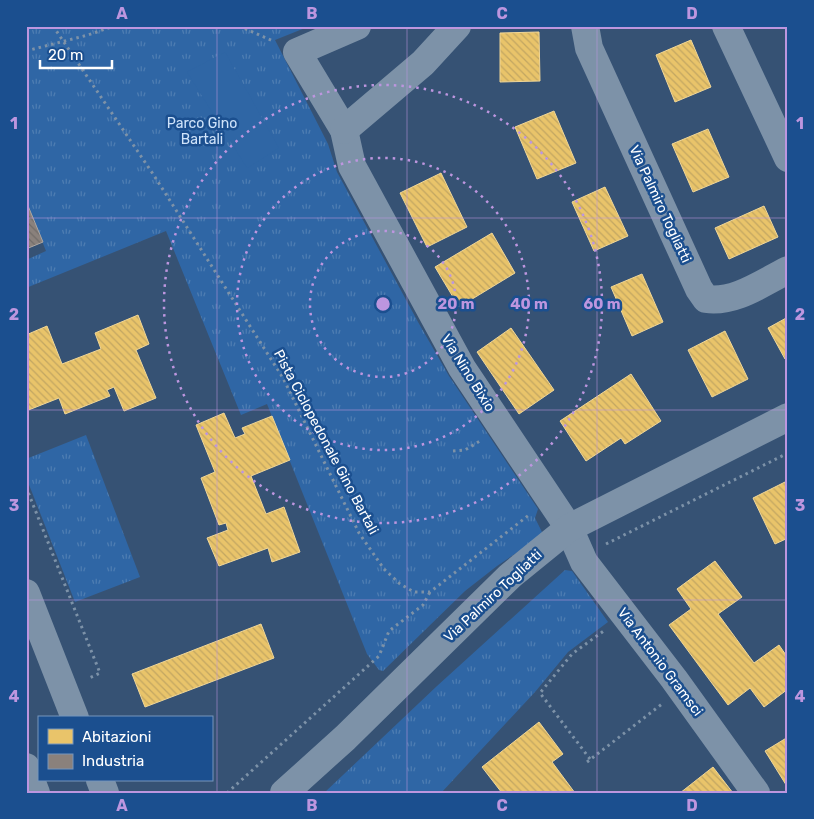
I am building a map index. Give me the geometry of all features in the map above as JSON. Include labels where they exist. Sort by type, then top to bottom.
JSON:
[{"type":"highway","points":[[26,768],[36,793]]},
{"type":"street","points":[[297,52],[357,26]]},
{"type":"street","points":[[344,130],[423,63],[457,26]]},
{"type":"street","name":"Via Palmiro Togliatti","points":[[586,26],[589,48],[706,299],[718,301],[733,297],[788,270]]},
{"type":"street","points":[[726,26],[788,158]]},
{"type":"street","name":"Via Nino Bixio","points":[[297,52],[344,130],[352,166],[462,368],[569,528]]},
{"type":"street","name":"Via Palmiro Togliatti","points":[[284,793],[345,738],[510,576],[569,528],[788,417]]},
{"type":"street","name":"Via Antonio Gramsci","points":[[569,528],[584,562],[682,690],[756,793]]},
{"type":"street","points":[[26,593],[74,716]]},
{"type":"path","name":"Pista Ciclopedonale Gino Bartali","points":[[53,26],[283,378],[359,533],[384,569],[400,584],[414,592],[430,592]]},
{"type":"path","points":[[26,51],[114,26]]},
{"type":"path","points":[[239,26],[297,52]]},
{"type":"path","points":[[607,546],[788,453]]},
{"type":"path","points":[[26,488],[100,673],[80,682]]},
{"type":"path","points":[[227,793],[379,656],[389,631],[423,604],[430,592],[470,559],[551,500]]},
{"type":"path","points":[[625,615],[572,654],[540,693],[589,760],[682,690]]},
{"type":"green space","name":"Parco Gino Bartali","points":[[26,26],[310,26],[275,40],[328,144],[337,172],[418,322],[449,376],[538,509],[535,518],[542,532],[540,537],[497,566],[465,591],[383,671],[379,670],[367,654],[267,404],[241,415],[166,231],[26,288],[26,260],[46,251],[26,201]]},
{"type":"green space","points":[[225,52],[279,148],[247,168],[187,72]]},
{"type":"green space","points":[[86,435],[140,577],[75,602],[26,477],[26,459]]},
{"type":"green space","points":[[565,570],[572,571],[608,622],[568,652],[535,692],[441,793],[324,793],[437,686]]},
{"type":"building: Abitazioni","points":[[539,32],[540,81],[500,82],[500,33]]},
{"type":"building: Abitazioni","points":[[691,40],[711,87],[675,102],[656,55]]},
{"type":"building: Abitazioni","points":[[554,111],[576,163],[537,179],[515,127]]},
{"type":"building: Abitazioni","points":[[708,129],[729,177],[693,192],[672,144]]},
{"type":"building: Abitazioni","points":[[441,173],[467,227],[427,247],[400,193]]},
{"type":"building: Abitazioni","points":[[605,187],[628,236],[594,251],[572,202]]},
{"type":"building: Abitazioni","points":[[764,206],[778,237],[729,259],[715,228]]},
{"type":"building: Abitazioni","points":[[492,233],[515,273],[459,307],[435,267]]},
{"type":"building: Abitazioni","points":[[642,274],[663,322],[632,336],[611,287]]},
{"type":"building: Abitazioni","points":[[138,315],[149,344],[136,350],[156,398],[124,411],[114,387],[107,390],[110,396],[65,414],[59,398],[26,411],[26,335],[47,326],[62,364],[101,349],[95,333]]},
{"type":"building: Abitazioni","points":[[788,317],[788,358],[785,359],[768,328]]},
{"type":"building: Abitazioni","points":[[511,328],[554,390],[519,414],[477,352]]},
{"type":"building: Abitazioni","points":[[725,331],[748,379],[712,397],[688,350]]},
{"type":"building: Abitazioni","points":[[631,374],[661,421],[625,444],[621,438],[586,461],[560,421]]},
{"type":"building: Abitazioni","points":[[224,413],[235,438],[245,434],[242,428],[272,416],[290,460],[251,476],[266,514],[284,507],[300,552],[272,562],[268,548],[219,566],[207,538],[228,530],[226,523],[219,525],[201,478],[215,472],[196,425]]},
{"type":"building: Abitazioni","points":[[787,481],[788,538],[775,544],[753,498]]},
{"type":"building: Abitazioni","points":[[715,561],[742,597],[718,614],[754,663],[779,645],[788,658],[788,689],[764,707],[750,688],[728,705],[669,625],[691,609],[677,589]]},
{"type":"building: Abitazioni","points":[[261,624],[274,658],[145,707],[132,674]]},
{"type":"building: Abitazioni","points":[[539,722],[563,754],[552,762],[575,793],[502,793],[482,767]]},
{"type":"building: Abitazioni","points":[[788,737],[788,788],[765,751]]},
{"type":"building: Abitazioni","points":[[713,767],[733,793],[680,793]]},
{"type":"building: Industria","points":[[26,201],[43,242],[26,249]]}]
